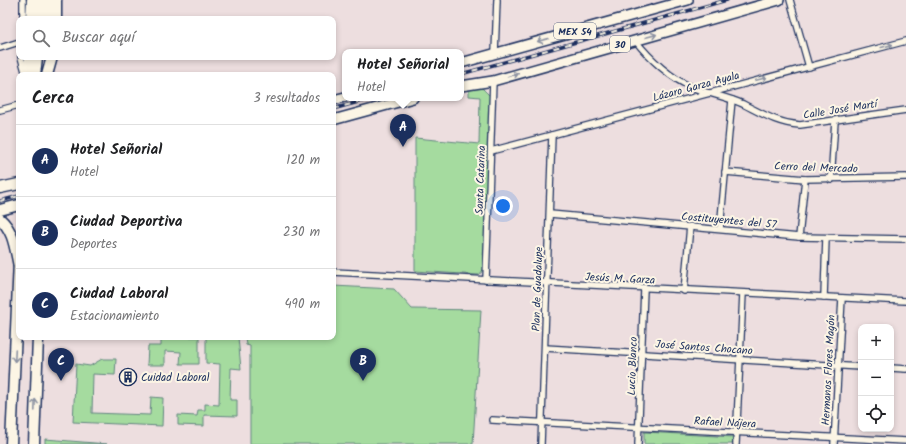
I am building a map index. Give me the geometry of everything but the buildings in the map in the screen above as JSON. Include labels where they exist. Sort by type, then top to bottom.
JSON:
[{"type":"highway","points":[[31,16],[32,0]]},
{"type":"highway","points":[[39,16],[40,0]]},
{"type":"highway","points":[[48,0],[48,16]]},
{"type":"highway","points":[[56,0],[56,16]]},
{"type":"highway","points":[[29,72],[30,60]]},
{"type":"highway","points":[[35,72],[37,60]]},
{"type":"highway","points":[[46,72],[47,60]]},
{"type":"highway","points":[[47,72],[51,60]]},
{"type":"highway","points":[[0,188],[16,185]]},
{"type":"highway","points":[[0,210],[16,206]]},
{"type":"highway","points":[[0,219],[8,226],[12,235],[16,253]]},
{"type":"highway","points":[[11,444],[16,333]]},
{"type":"highway","points":[[34,444],[38,340]]},
{"type":"main road","name":"MEX 54","points":[[464,62],[675,2],[688,0]]},
{"type":"main road","name":"30","points":[[464,86],[493,81],[779,0]]},
{"type":"main road","points":[[336,119],[402,101]]},
{"type":"street","points":[[23,0],[23,16]]},
{"type":"street","points":[[495,53],[497,0]]},
{"type":"street","points":[[790,0],[809,68]]},
{"type":"street","name":"Calle José Martí","points":[[635,40],[673,76],[692,88],[710,92],[732,100],[783,124],[800,125],[906,110]]},
{"type":"street","name":"Lázaro Garza Ayala","points":[[491,151],[710,92],[809,68],[906,41]]},
{"type":"street","points":[[0,48],[16,43]]},
{"type":"street","points":[[22,60],[25,72]]},
{"type":"street","name":"Santa Catarina","points":[[486,280],[493,81]]},
{"type":"street","points":[[720,229],[732,100]]},
{"type":"street","points":[[0,110],[16,106]]},
{"type":"street","points":[[831,180],[835,121]]},
{"type":"street","name":"Plan de Guadalupe","points":[[541,444],[552,135]]},
{"type":"street","name":"Cerro del Mercado","points":[[725,172],[831,180],[906,177]]},
{"type":"street","points":[[800,236],[805,179]]},
{"type":"street","name":"Costituyentes del 57","points":[[550,214],[826,238],[906,239]]},
{"type":"street","points":[[684,291],[690,226]]},
{"type":"street","points":[[824,297],[826,238]]},
{"type":"street","name":"Jesús M. Garza","points":[[336,272],[644,289],[906,301]]},
{"type":"street","name":"Lucio Blanco","points":[[638,444],[644,289]]},
{"type":"street","points":[[736,444],[743,293]]},
{"type":"street","name":"Hermanos Flores Magón","points":[[834,444],[842,298]]},
{"type":"street","name":"José Santos Chocano","points":[[545,348],[858,367]]},
{"type":"street","points":[[894,368],[906,369]]},
{"type":"street","name":"Rafael Nájera","points":[[492,420],[906,441]]},
{"type":"green space","points":[[481,87],[490,96],[484,269],[479,275],[415,271],[415,138],[479,144],[480,97],[469,96],[469,90]]},
{"type":"green space","points":[[336,286],[394,289],[412,309],[481,310],[473,444],[250,444],[250,346],[246,345],[245,340],[336,340]]},
{"type":"green space","points":[[161,340],[199,340],[199,364],[180,364],[181,352],[165,351],[165,365],[147,365],[148,346],[161,346]]},
{"type":"green space","points":[[206,340],[238,340],[241,369],[231,368],[230,400],[237,400],[237,416],[204,415],[204,426],[178,425],[178,415],[197,416],[198,410],[205,410],[205,404],[219,405],[220,364],[206,363]]},
{"type":"green space","points":[[102,359],[116,359],[115,375],[93,374],[92,413],[150,415],[151,397],[163,398],[162,426],[73,422],[76,364],[90,366]]},
{"type":"green space","points":[[644,432],[734,437],[733,444],[644,444]]},
{"type":"green space","points":[[45,439],[107,444],[45,444]]},
{"type":"railway","points":[[464,73],[727,0]]},
{"type":"railway","points":[[336,108],[362,101]]},
{"type":"railway","points":[[0,201],[16,197]]},
{"type":"place","name":"Hotel Señorial","points":[[403,147]]},
{"type":"place","name":"Cuidad Laboral","points":[[128,377]]},
{"type":"place","name":"Ciudad Laboral","points":[[61,381]]},
{"type":"place","name":"Ciudad Deportiva","points":[[363,381]]}]
